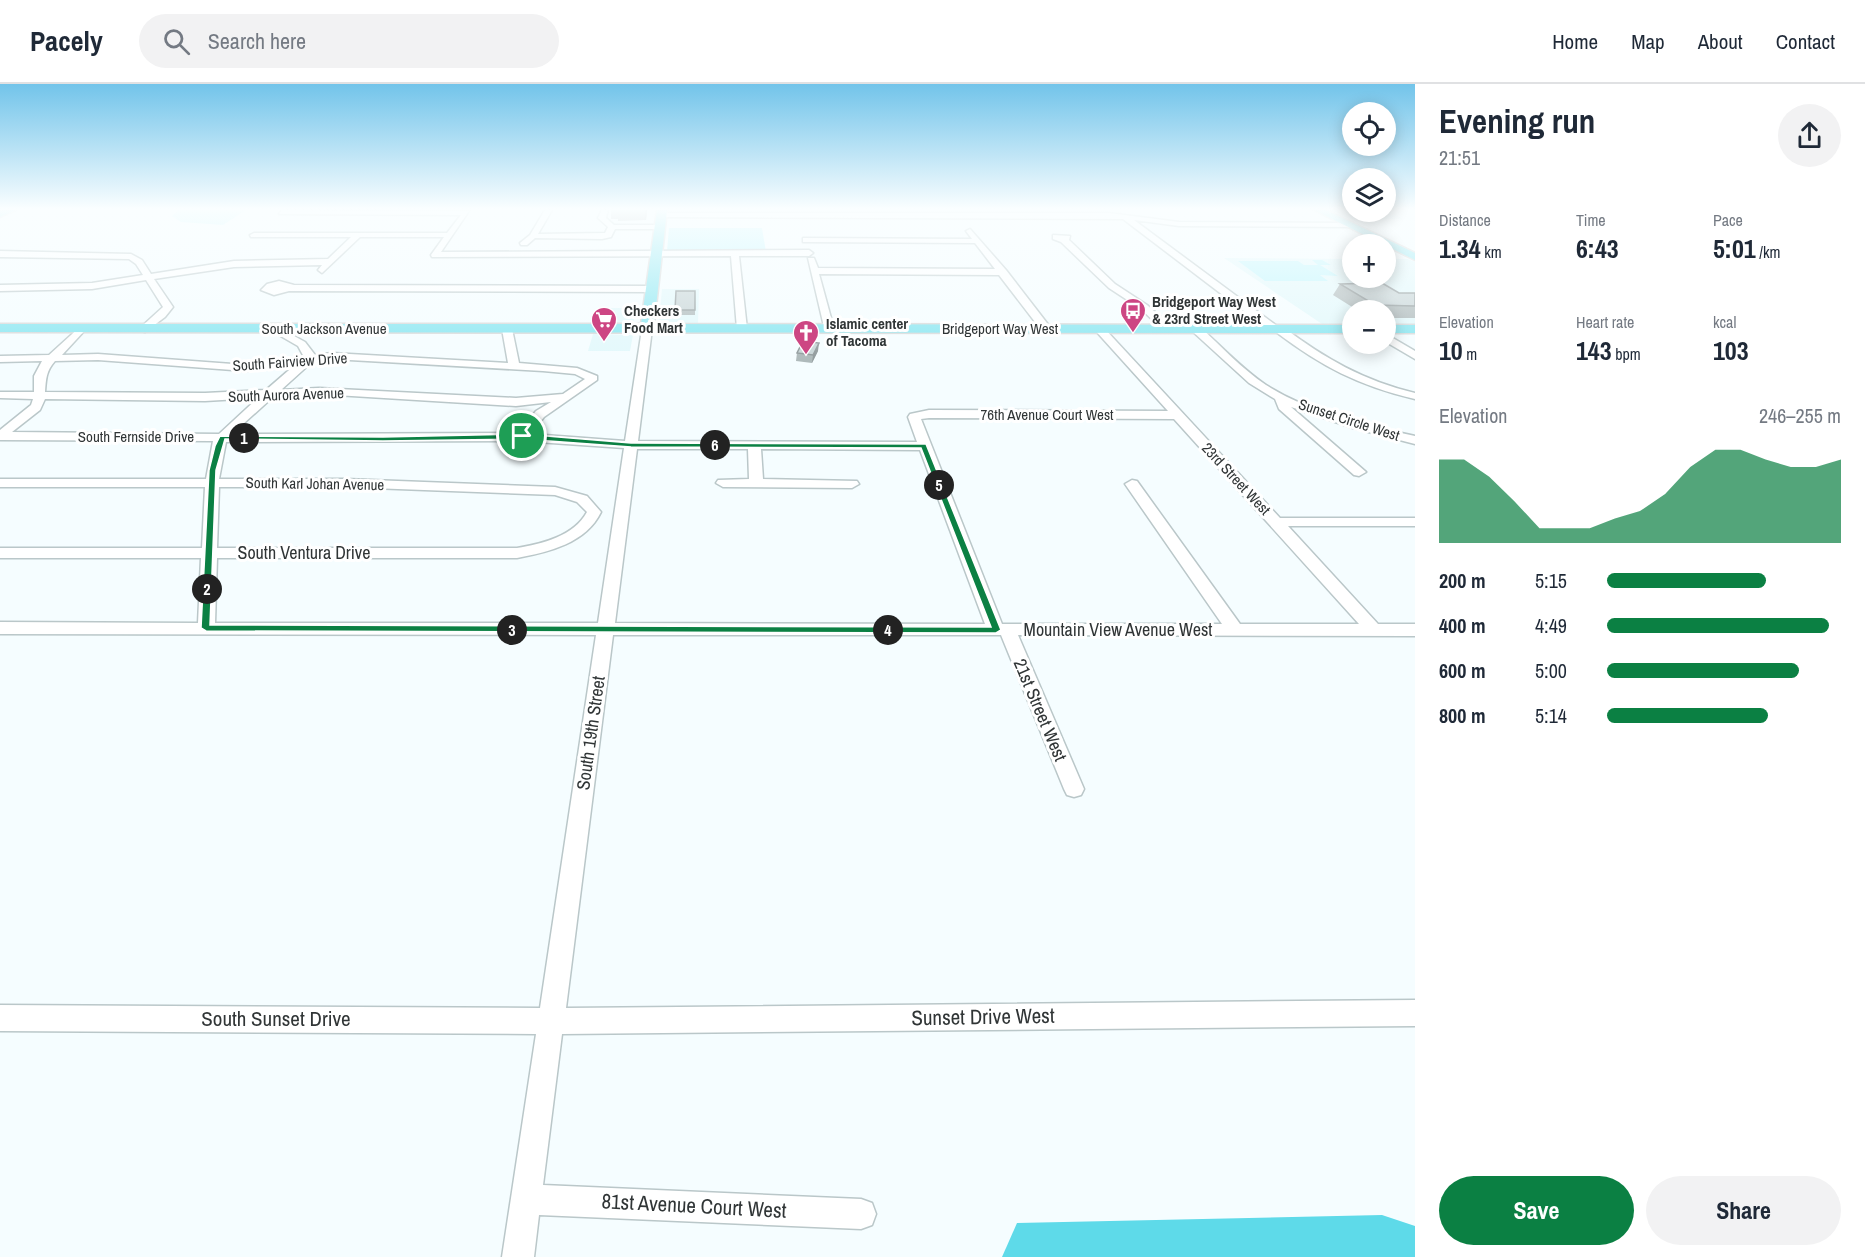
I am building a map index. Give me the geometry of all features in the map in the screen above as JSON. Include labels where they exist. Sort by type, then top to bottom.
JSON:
[{"type":"main road","name":"South 19th Street","points":[[647,329],[655,265]]},
{"type":"main road","name":"South Jackson Avenue","points":[[0,328],[647,329]]},
{"type":"main road","name":"Bridgeport Way West","points":[[647,329],[1342,329]]},
{"type":"main road","points":[[1396,329],[1415,329]]},
{"type":"street","points":[[141,265],[168,306],[162,315],[145,328]]},
{"type":"street","points":[[0,288],[85,287],[230,265]]},
{"type":"street","points":[[303,288],[327,265]]},
{"type":"street","points":[[736,265],[742,329]]},
{"type":"street","points":[[812,265],[829,329]]},
{"type":"street","points":[[997,265],[1046,329]]},
{"type":"street","points":[[1090,265],[1114,288],[1144,307],[1167,328]]},
{"type":"street","points":[[1190,265],[1336,370],[1373,385],[1415,396]]},
{"type":"street","points":[[814,271],[1003,272]]},
{"type":"street","points":[[289,288],[652,289]]},
{"type":"street","points":[[0,436],[29,415],[39,401],[40,376],[44,366],[82,328]]},
{"type":"street","points":[[1196,328],[1257,383],[1282,398],[1280,401],[1283,406],[1359,472]]},
{"type":"street","points":[[206,628],[212,482],[218,446],[232,426],[271,394],[310,357],[304,346],[276,329]]},
{"type":"street","points":[[507,329],[514,366]]},
{"type":"street","name":"South 19th Street","points":[[518,1257],[647,329]]},
{"type":"street","name":"23rd Street West","points":[[1099,329],[1374,630]]},
{"type":"street","points":[[1396,344],[1415,356]]},
{"type":"street","name":"South Fairview Drive","points":[[0,359],[53,356],[109,357],[246,368],[271,366],[310,357],[363,357],[514,366],[580,372],[591,376],[591,380],[570,395]]},
{"type":"street","name":"South Aurora Avenue","points":[[0,395],[205,397],[324,391],[516,402],[570,395]]},
{"type":"street","points":[[522,436],[540,414],[570,395]]},
{"type":"street","name":"Sunset Circle West","points":[[1282,398],[1358,425],[1415,440]]},
{"type":"street","name":"76th Avenue Court West","points":[[916,416],[1177,415]]},
{"type":"street","name":"21st Street West","points":[[916,416],[914,420],[924,446],[1002,630],[1074,789]]},
{"type":"street","name":"South Fernside Drive","points":[[0,436],[383,439],[522,436],[631,445],[924,446]]},
{"type":"street","points":[[754,445],[756,483]]},
{"type":"street","name":"South Karl Johan Avenue","points":[[0,483],[345,483],[555,491],[578,497],[588,503],[594,512]]},
{"type":"street","points":[[723,483],[852,484]]},
{"type":"street","points":[[1132,484],[1236,630]]},
{"type":"street","points":[[594,512],[622,512]]},
{"type":"street","name":"South Ventura Drive","points":[[0,553],[517,552],[544,546],[575,533],[589,523],[594,512]]},
{"type":"street","points":[[1276,522],[1415,522]]},
{"type":"street","name":"Mountain View Avenue West","points":[[0,628],[1415,630]]},
{"type":"street","name":"Sunset Drive West","points":[[551,1021],[1415,1013]]},
{"type":"street","name":"South Sunset Drive","points":[[0,1018],[551,1021]]},
{"type":"street","name":"81st Avenue Court West","points":[[526,1199],[861,1214]]},
{"type":"shaded area","points":[[1234,265],[1342,265],[1342,288],[1396,288],[1396,265],[1415,265],[1415,326],[1396,326],[1396,300],[1342,300],[1342,326],[1325,326]]},
{"type":"shaded area","points":[[1243,265],[1304,265],[1331,265],[1320,265],[1338,276],[1320,275],[1328,281],[1265,281]]},
{"type":"shaded area","points":[[662,289],[699,289],[698,324],[659,322]]},
{"type":"shaded area","points":[[599,308],[637,308],[633,323],[595,323]]},
{"type":"shaded area","points":[[593,334],[633,335],[630,351],[588,351]]},
{"type":"shaded area","points":[[1382,1215],[1415,1226],[1415,1257],[1002,1257],[1017,1223]]},
{"type":"building","points":[[1347,288],[1390,288],[1399,293],[1415,293],[1415,306],[1396,306],[1396,300],[1367,300]]},
{"type":"building","points":[[676,291],[695,291],[695,310],[675,310]]},
{"type":"building","points":[[803,341],[819,343],[813,355],[797,353]]},
{"type":"place","name":"Bridgeport Way West & 23rd Street West","points":[[1133,334]]},
{"type":"place","name":"Checkers Food Mart","points":[[604,343]]},
{"type":"place","name":"Islamic center of Tacoma","points":[[806,356]]},
{"type":"route","points":[[522,436],[631,445],[924,446],[996,630],[206,628],[213,470],[218,446],[223,437],[383,439],[522,436]]}]
